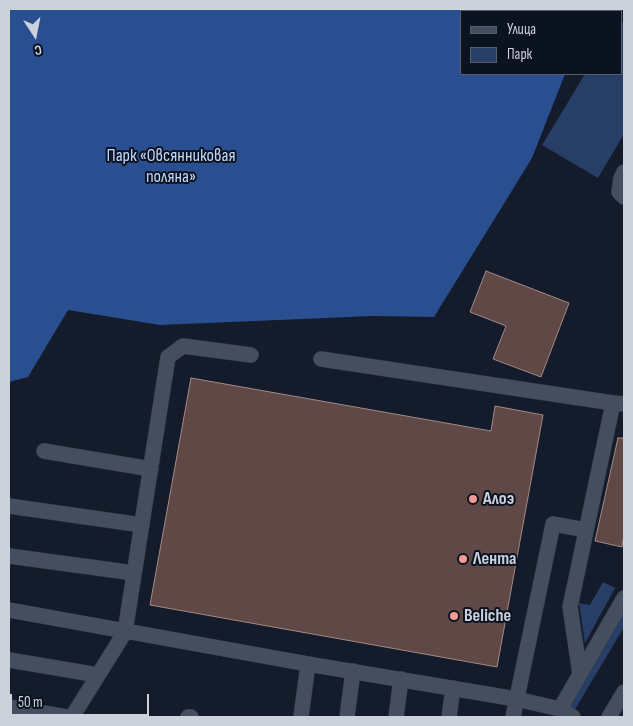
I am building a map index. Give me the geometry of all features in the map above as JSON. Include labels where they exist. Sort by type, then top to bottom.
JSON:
[{"type":"lane","points":[[624,172],[619,192],[624,197]]},
{"type":"lane","points":[[72,717],[125,632],[168,357],[183,346],[251,355]]},
{"type":"lane","points":[[321,359],[619,404],[586,530],[570,607],[580,674]]},
{"type":"lane","points":[[44,452],[151,469]]},
{"type":"lane","points":[[9,506],[142,525]]},
{"type":"lane","points":[[512,717],[553,524],[586,530]]},
{"type":"lane","points":[[9,556],[134,573]]},
{"type":"lane","points":[[9,610],[125,632],[516,699],[566,713],[580,674],[624,598]]},
{"type":"lane","points":[[9,660],[98,675]]},
{"type":"lane","points":[[301,717],[308,664]]},
{"type":"lane","points":[[347,717],[353,671]]},
{"type":"lane","points":[[396,717],[400,679]]},
{"type":"lane","points":[[449,717],[453,688]]},
{"type":"lane","points":[[609,717],[624,692]]},
{"type":"lane","points":[[9,707],[67,717]]},
{"type":"green space","name":"Парк «Овсянниковая поляна»","points":[[9,9],[590,9],[460,10],[460,75],[565,75],[532,158],[434,317],[373,316],[160,325],[68,310],[28,377],[9,382]]},
{"type":"green space","points":[[623,23],[624,134],[598,178],[542,145],[584,75],[623,75]]},
{"type":"green space","points":[[603,582],[615,588],[585,643],[579,603],[590,605]]},
{"type":"green space","points":[[624,610],[624,627],[574,711],[567,706]]},
{"type":"building","points":[[486,271],[569,303],[541,377],[493,359],[506,326],[470,312]]},
{"type":"building","points":[[191,378],[491,431],[495,406],[543,415],[497,667],[150,605]]},
{"type":"building","points":[[618,438],[624,438],[624,535],[622,547],[595,541]]},
{"type":"place","name":"Алоэ","points":[[473,499]]},
{"type":"place","name":"Лента","points":[[463,559]]},
{"type":"place","name":"Beliche","points":[[454,616]]}]
